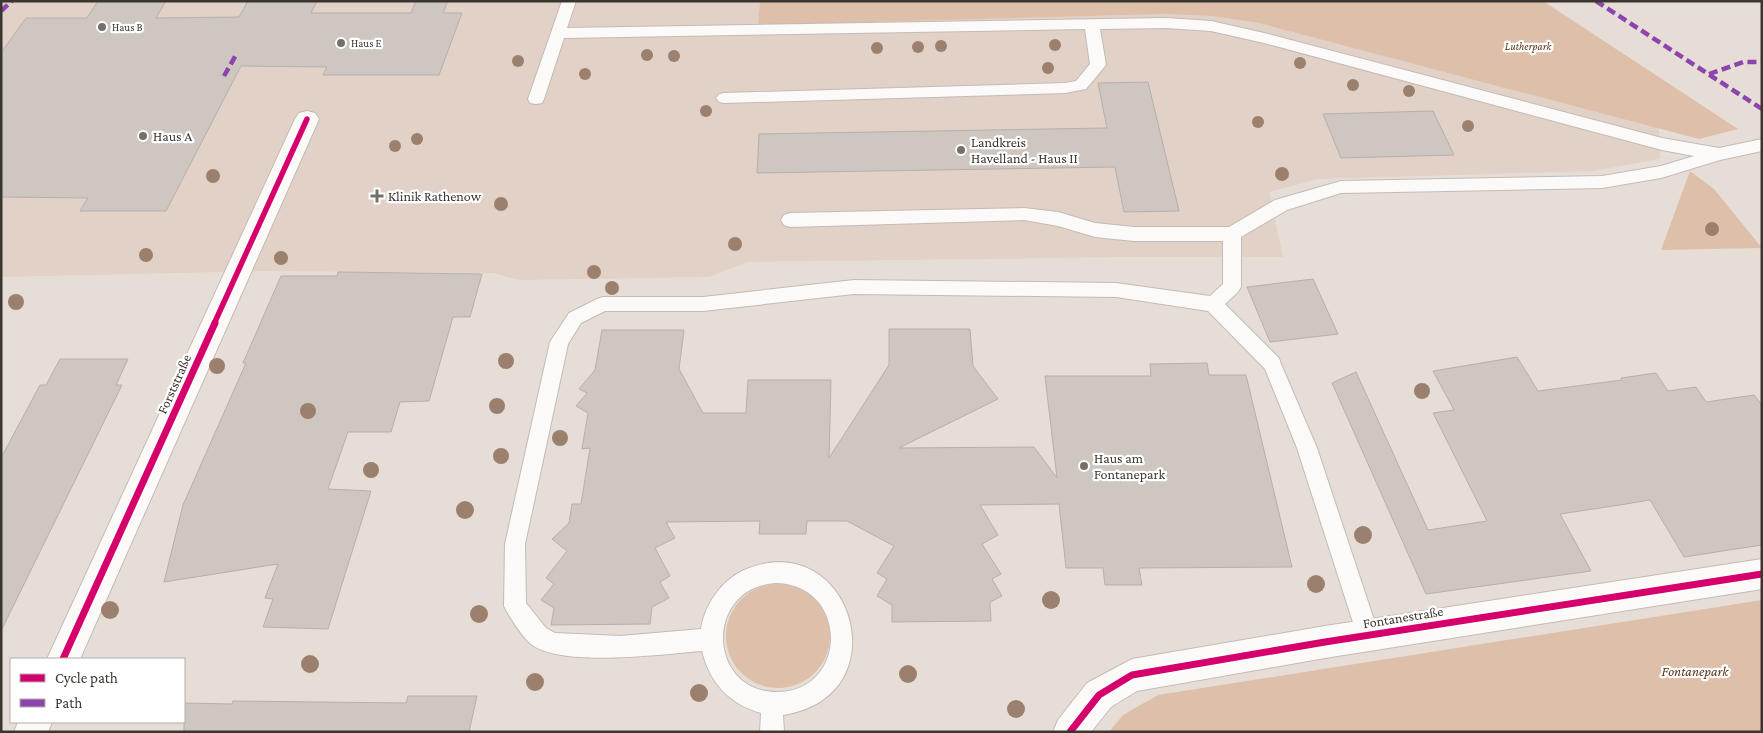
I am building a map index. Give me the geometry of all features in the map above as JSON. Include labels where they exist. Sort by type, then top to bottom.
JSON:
[{"type":"street","name":"Forststraße","points":[[63,658],[307,119]]},
{"type":"street","name":"Fontanestraße","points":[[1070,732],[1099,695],[1132,675],[1368,635],[1762,574]]},
{"type":"lane","points":[[536,99],[569,1]]},
{"type":"lane","points":[[559,33],[1166,23],[1211,26],[1420,78],[1662,144],[1719,154]]},
{"type":"lane","points":[[724,98],[1065,88],[1081,85],[1098,64],[1092,24]]},
{"type":"lane","points":[[790,220],[1024,214],[1058,219],[1095,230],[1134,234],[1232,234],[1281,205],[1341,187],[1602,182],[1661,172],[1719,154],[1762,145]]},
{"type":"lane","points":[[1213,304],[1232,287],[1232,234]]},
{"type":"lane","points":[[711,639],[620,647],[554,644],[538,636],[515,606],[515,544],[559,342],[575,318],[604,304],[702,304],[854,287],[1116,290],[1213,304],[1272,364],[1307,448],[1368,635]]},
{"type":"lane","points":[[778,572],[797,574],[823,588],[835,603],[841,616],[843,642],[837,662],[825,680],[808,693],[788,702],[772,702],[756,701],[737,692],[729,685],[723,678],[714,659],[711,639],[715,619],[725,600],[740,586],[758,576],[778,572]]},
{"type":"lane","points":[[772,702],[772,732]]},
{"type":"shaded area","points":[[1,1],[760,1],[759,25],[1165,14],[1212,16],[1259,23],[1659,127],[1660,159],[1593,171],[1318,179],[1269,192],[1283,257],[1122,257],[748,262],[709,277],[519,280],[493,273],[265,271],[1,277]]},
{"type":"green space","name":"Lutherpark","points":[[760,1],[1543,1],[1738,129],[1699,139],[1259,23],[1212,16],[1165,14],[758,25]]},
{"type":"green space","points":[[1690,171],[1714,189],[1762,248],[1661,250]]},
{"type":"green space","points":[[778,584],[798,588],[815,599],[826,616],[830,636],[826,656],[815,673],[798,684],[778,688],[758,684],[741,673],[730,656],[726,636],[730,616],[741,599],[758,588]]},
{"type":"green space","name":"Fontanepark","points":[[1762,600],[1762,732],[1109,732],[1123,715],[1158,695]]},
{"type":"building","points":[[98,1],[166,1],[156,18],[239,17],[248,1],[317,1],[311,13],[411,13],[416,1],[448,1],[443,13],[462,13],[439,75],[323,75],[327,67],[241,66],[166,211],[80,211],[88,198],[1,197],[1,53],[26,18],[87,18]]},
{"type":"building","name":"Landkreis Havelland - Haus II","points":[[1148,82],[1179,211],[1124,212],[1115,167],[757,173],[759,134],[1107,128],[1098,83]]},
{"type":"building","points":[[1433,111],[1454,155],[1341,158],[1323,114]]},
{"type":"building","points":[[338,272],[482,274],[470,317],[453,317],[429,401],[400,402],[391,432],[348,432],[328,489],[371,491],[328,629],[263,627],[273,599],[265,598],[278,564],[164,582],[183,505],[246,363],[243,363],[281,276],[337,276]]},
{"type":"building","points":[[1313,279],[1338,334],[1270,342],[1247,287]]},
{"type":"building","name":"Haus am Fontanepark","points":[[889,329],[970,329],[973,366],[998,399],[899,448],[1034,447],[1057,478],[1045,376],[1151,376],[1150,364],[1207,363],[1209,375],[1246,375],[1292,567],[1139,568],[1142,585],[1105,585],[1103,568],[1066,568],[1059,504],[980,505],[998,535],[982,544],[1001,574],[992,579],[1002,596],[990,602],[991,621],[892,622],[892,605],[877,596],[887,579],[877,573],[894,546],[847,521],[807,521],[806,534],[759,534],[760,521],[666,522],[675,538],[655,548],[670,576],[660,582],[669,598],[652,607],[650,624],[551,625],[554,608],[541,600],[554,584],[546,578],[567,551],[552,539],[569,523],[572,504],[581,504],[590,448],[582,449],[588,413],[576,406],[587,393],[579,389],[595,370],[602,330],[684,330],[679,369],[703,413],[746,413],[748,380],[831,380],[829,458],[889,365]]},
{"type":"building","points":[[1517,357],[1538,391],[1622,380],[1621,378],[1656,373],[1668,391],[1696,387],[1706,402],[1754,395],[1762,405],[1762,545],[1684,557],[1650,500],[1560,514],[1591,571],[1426,594],[1332,383],[1356,372],[1428,530],[1487,521],[1433,413],[1454,410],[1433,371]]},
{"type":"building","points":[[60,359],[128,359],[116,385],[122,385],[1,631],[1,458],[40,385],[46,385]]},
{"type":"building","points":[[408,696],[477,696],[469,732],[184,732],[185,703],[232,704],[233,701],[406,703]]},
{"type":"marked path","points":[[1,11],[12,1]]},
{"type":"marked path","points":[[1596,1],[1762,109]]},
{"type":"marked path","points":[[224,76],[236,55]]},
{"type":"marked path","points":[[1709,74],[1743,62],[1762,62]]},
{"type":"cycle path","points":[[63,658],[307,119]]},
{"type":"cycle path","points":[[1070,732],[1099,695],[1132,675],[1325,642],[1762,574]]},
{"type":"place","name":"Haus B","points":[[102,27]]},
{"type":"place","name":"Haus E","points":[[341,43]]},
{"type":"place","name":"Haus A","points":[[143,136]]},
{"type":"place","name":"Landkreis Havelland - Haus II","points":[[961,150]]},
{"type":"place","name":"Klinik Rathenow","points":[[377,196]]},
{"type":"place","name":"Haus am Fontanepark","points":[[1084,466]]}]
